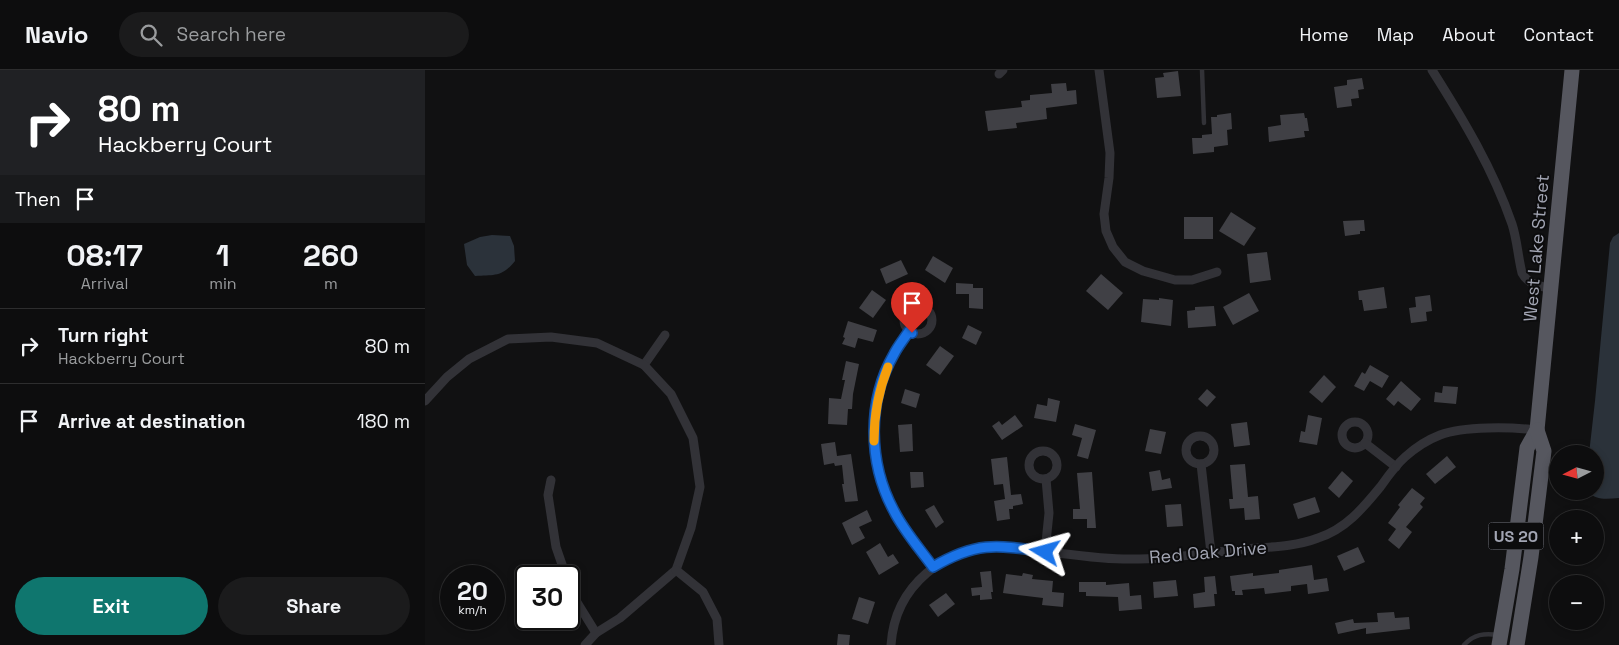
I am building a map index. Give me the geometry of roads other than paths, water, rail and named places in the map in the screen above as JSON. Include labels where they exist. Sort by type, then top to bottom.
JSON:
[{"type":"highway","name":"West Lake Street","points":[[1499,640],[1512,569],[1527,448],[1537,430],[1572,70]]},
{"type":"highway","name":"West Lake Street","points":[[1517,645],[1531,557],[1544,451],[1537,430]]},
{"type":"street","points":[[1099,70],[1110,152],[1109,178],[1104,214],[1107,231],[1113,247],[1125,262],[1143,271],[1175,280],[1192,280],[1217,272]]},
{"type":"street","points":[[1432,70],[1483,155],[1497,186],[1513,226],[1525,279],[1529,283],[1551,289]]},
{"type":"street","points":[[909,331],[894,353],[881,384],[875,411],[875,446],[878,467],[889,502],[902,525],[933,567]]},
{"type":"street","points":[[643,364],[665,336]]},
{"type":"street","points":[[425,401],[447,377],[469,358],[508,339],[551,337],[597,343],[643,364],[671,394],[693,438],[700,487],[691,528],[676,570],[620,618],[596,633],[585,645]]},
{"type":"street","name":"Red Oak Drive","points":[[891,645],[895,622],[915,584],[933,567],[958,554],[980,548],[1003,546],[1087,557],[1157,558],[1299,543],[1319,538],[1350,521],[1360,512],[1396,466],[1416,448],[1441,434],[1513,427],[1537,430]]},
{"type":"street","points":[[1365,444],[1396,466]]},
{"type":"street","points":[[1201,464],[1211,552]]},
{"type":"street","points":[[1045,552],[1049,513],[1047,479]]},
{"type":"street","points":[[551,480],[548,495],[556,547],[562,565]]},
{"type":"street","points":[[676,570],[703,592],[717,619],[719,645]]},
{"type":"street","points":[[580,607],[596,633]]},
{"type":"lane","points":[[1203,70],[1204,123]]},
{"type":"lane","points":[[1464,645],[1475,636],[1487,634],[1499,640]]}]
